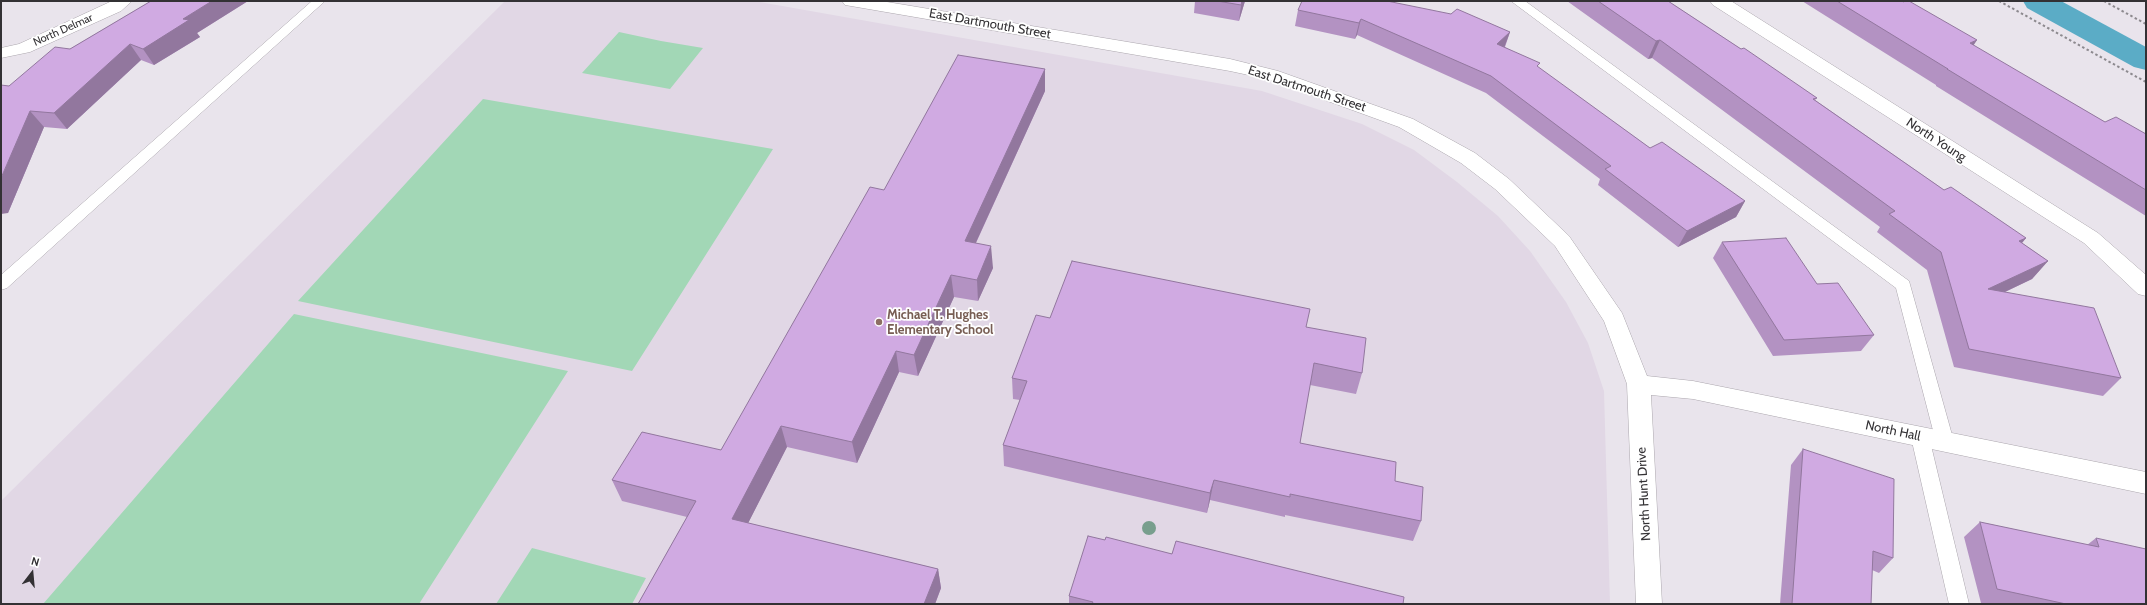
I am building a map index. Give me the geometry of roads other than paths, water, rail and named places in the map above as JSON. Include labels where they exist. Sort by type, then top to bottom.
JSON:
[{"type":"street","name":"North Delmar","points":[[1,53],[24,48],[115,7],[123,1]]},
{"type":"street","name":"East Dartmouth Street","points":[[856,1],[1230,65],[1332,95],[1406,123],[1432,136],[1468,158],[1502,184],[1562,241],[1614,318],[1638,384]]},
{"type":"street","name":"North Young","points":[[1719,1],[2091,238],[2146,288]]},
{"type":"street","name":"North Hall","points":[[1638,384],[1692,390],[2146,483]]},
{"type":"street","name":"North Hunt Drive","points":[[1638,384],[1649,604]]},
{"type":"lane","points":[[1,284],[319,1]]},
{"type":"lane","points":[[1517,1],[1903,286],[1945,442]]},
{"type":"lane","points":[[1920,437],[1959,604]]},
{"type":"waterway","points":[[2038,1],[2146,60]]},
{"type":"place","name":"Michael T. Hughes Elementary School","points":[[879,322]]}]
